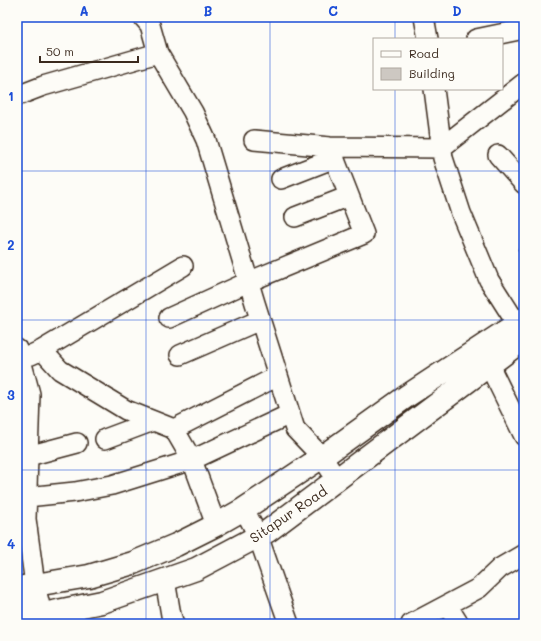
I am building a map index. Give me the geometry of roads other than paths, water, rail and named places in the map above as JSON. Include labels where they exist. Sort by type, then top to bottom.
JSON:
[{"type":"main road","name":"Sitapur Road","points":[[29,618],[73,616],[102,602],[196,569],[268,531],[489,365],[522,327]]},
{"type":"main road","name":"Sitapur Road","points":[[23,587],[89,576],[133,563],[176,545],[216,525],[244,509],[322,458],[407,396],[522,327]]},
{"type":"street","points":[[143,17],[150,25],[158,53],[193,112],[206,140],[248,282],[295,429],[322,458],[337,480]]},
{"type":"street","points":[[424,17],[428,38]]},
{"type":"street","points":[[481,38],[524,29]]},
{"type":"street","points":[[17,96],[43,86],[158,53]]},
{"type":"street","points":[[254,140],[332,152],[441,148],[524,83]]},
{"type":"street","points":[[434,90],[443,158],[461,213],[488,280],[522,327]]},
{"type":"street","points":[[169,318],[248,282],[364,234],[332,152]]},
{"type":"street","points":[[281,179],[332,152]]},
{"type":"street","points":[[498,155],[524,184]]},
{"type":"street","points":[[295,217],[349,196]]},
{"type":"street","points":[[29,618],[23,587],[30,394],[18,357],[42,350],[183,266]]},
{"type":"street","points":[[180,355],[260,320]]},
{"type":"street","points":[[42,350],[60,370],[126,410],[174,429],[192,460],[216,525]]},
{"type":"street","points":[[489,365],[524,436]]},
{"type":"street","points":[[174,429],[278,376]]},
{"type":"street","points":[[27,497],[74,492],[112,485],[192,460],[290,414]]},
{"type":"street","points":[[104,439],[153,421]]},
{"type":"street","points":[[28,456],[77,443]]},
{"type":"street","points":[[244,509],[258,536],[289,624]]},
{"type":"street","points":[[411,624],[479,588],[500,568],[524,554]]},
{"type":"street","points":[[165,580],[171,616],[174,624]]},
{"type":"street","points":[[447,605],[459,624]]}]
